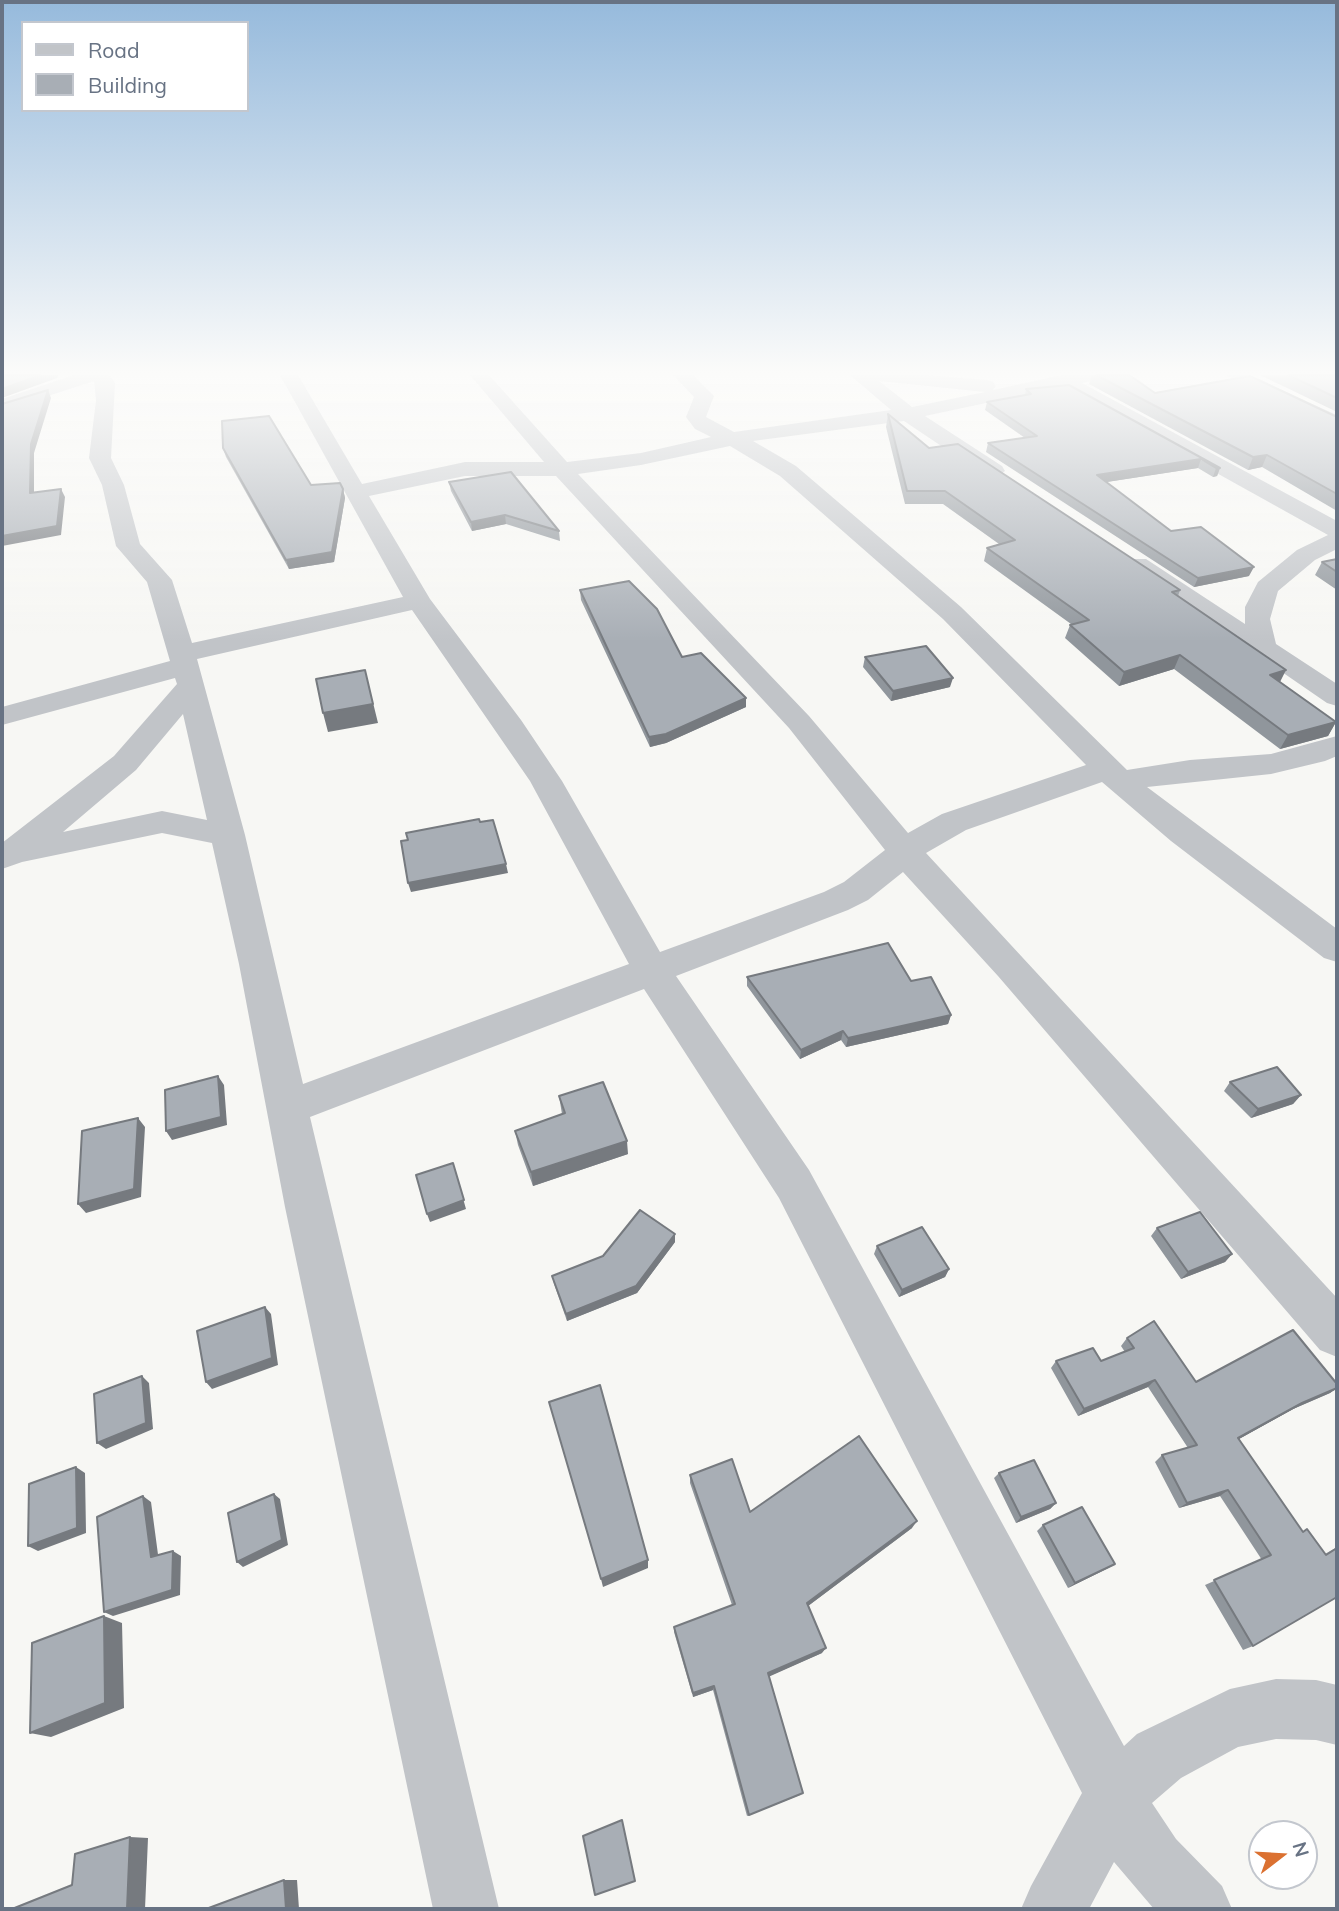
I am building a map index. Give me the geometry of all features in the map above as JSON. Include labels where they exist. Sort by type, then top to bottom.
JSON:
[{"type":"street","points":[[101,464],[113,485],[128,546],[159,580],[186,668],[228,835],[466,1909]]},
{"type":"street","points":[[340,464],[418,601],[510,726],[545,781],[651,970],[794,1184],[1116,1794],[1135,1838],[1153,1862],[1199,1909]]},
{"type":"street","points":[[558,464],[799,722],[904,851],[1020,976],[1337,1333]]},
{"type":"street","points":[[356,492],[465,469],[562,469],[598,464]]},
{"type":"street","points":[[776,464],[788,471],[952,613],[1114,775],[1183,834],[1337,947]]},
{"type":"street","points":[[985,464],[1013,482]]},
{"type":"street","points":[[1206,464],[1337,530]]},
{"type":"street","points":[[1263,647],[1256,619],[1267,587],[1306,555],[1337,540]]},
{"type":"street","points":[[1119,552],[1337,697]]},
{"type":"street","points":[[2,716],[186,668],[418,601]]},
{"type":"street","points":[[3,858],[60,818],[125,763],[151,736],[186,668]]},
{"type":"street","points":[[287,1108],[836,901],[864,885],[904,851],[954,822],[1114,775],[1271,764],[1337,746]]},
{"type":"street","points":[[3,858],[151,824],[177,824],[228,835]]},
{"type":"street","points":[[1054,1909],[1116,1794],[1158,1756],[1230,1718],[1276,1709],[1316,1710],[1337,1716]]},
{"type":"building","points":[[2,464],[31,464],[30,493],[61,489],[57,526],[2,536]]},
{"type":"building","points":[[232,464],[298,464],[311,485],[340,483],[343,489],[332,552],[286,560]]},
{"type":"building","points":[[900,464],[989,464],[1180,590],[1172,592],[1286,670],[1270,675],[1336,722],[1288,735],[1180,655],[1124,672],[1070,625],[1089,620],[987,548],[1015,540],[945,491],[907,491]]},
{"type":"building","points":[[1021,464],[1167,464],[1097,475],[1171,531],[1201,527],[1254,567],[1198,578]]},
{"type":"building","points":[[1283,464],[1337,464],[1337,494]]},
{"type":"building","points":[[511,472],[559,531],[505,515],[471,522],[449,482]]},
{"type":"building","points":[[1337,559],[1337,572],[1322,562]]},
{"type":"building","points":[[629,581],[657,609],[682,657],[701,653],[746,698],[666,734],[649,737],[580,590]]},
{"type":"building","points":[[926,646],[953,678],[893,691],[865,657]]},
{"type":"building","points":[[365,670],[373,704],[323,713],[316,679]]},
{"type":"building","points":[[479,819],[480,822],[493,820],[506,864],[408,883],[401,841],[408,840],[406,833]]},
{"type":"building","points":[[888,943],[911,981],[931,977],[951,1015],[848,1038],[843,1031],[801,1050],[747,977]]},
{"type":"building","points":[[1277,1067],[1301,1095],[1258,1109],[1230,1082]]},
{"type":"building","points":[[218,1076],[221,1117],[166,1131],[165,1090]]},
{"type":"building","points":[[603,1082],[627,1141],[531,1172],[515,1131],[565,1113],[559,1096]]},
{"type":"building","points":[[138,1118],[134,1189],[78,1204],[82,1131]]},
{"type":"building","points":[[453,1163],[464,1200],[427,1214],[416,1175]]},
{"type":"building","points":[[640,1210],[675,1234],[636,1286],[566,1314],[552,1276],[603,1256]]},
{"type":"building","points":[[1200,1212],[1232,1254],[1188,1272],[1157,1228]]},
{"type":"building","points":[[922,1227],[949,1269],[902,1290],[877,1246]]},
{"type":"building","points":[[265,1307],[272,1358],[206,1382],[197,1331]]},
{"type":"building","points":[[1154,1321],[1196,1382],[1293,1330],[1337,1384],[1337,1388],[1302,1403],[1238,1438],[1303,1532],[1307,1529],[1326,1555],[1337,1548],[1337,1597],[1253,1646],[1214,1580],[1271,1555],[1228,1490],[1187,1503],[1162,1455],[1197,1445],[1155,1380],[1084,1409],[1056,1361],[1093,1348],[1101,1361],[1134,1348],[1127,1338]]},
{"type":"building","points":[[142,1376],[146,1423],[97,1443],[94,1394]]},
{"type":"building","points":[[600,1385],[648,1560],[601,1579],[549,1402]]},
{"type":"building","points":[[859,1436],[917,1521],[807,1603],[826,1648],[768,1673],[803,1793],[749,1815],[714,1686],[693,1693],[674,1627],[735,1604],[690,1475],[732,1459],[750,1512]]},
{"type":"building","points":[[1034,1460],[1056,1503],[1021,1517],[999,1473]]},
{"type":"building","points":[[76,1467],[77,1528],[28,1546],[29,1484]]},
{"type":"building","points":[[274,1494],[282,1540],[237,1562],[228,1513]]},
{"type":"building","points":[[143,1496],[151,1557],[173,1551],[172,1590],[104,1612],[97,1517]]},
{"type":"building","points":[[1082,1507],[1115,1564],[1075,1583],[1043,1525]]},
{"type":"building","points":[[104,1616],[105,1703],[30,1733],[32,1643]]},
{"type":"building","points":[[622,1820],[635,1881],[595,1895],[583,1836]]},
{"type":"building","points":[[130,1837],[127,1909],[12,1909],[72,1885],[75,1854]]},
{"type":"building","points":[[284,1880],[286,1909],[206,1909]]}]
